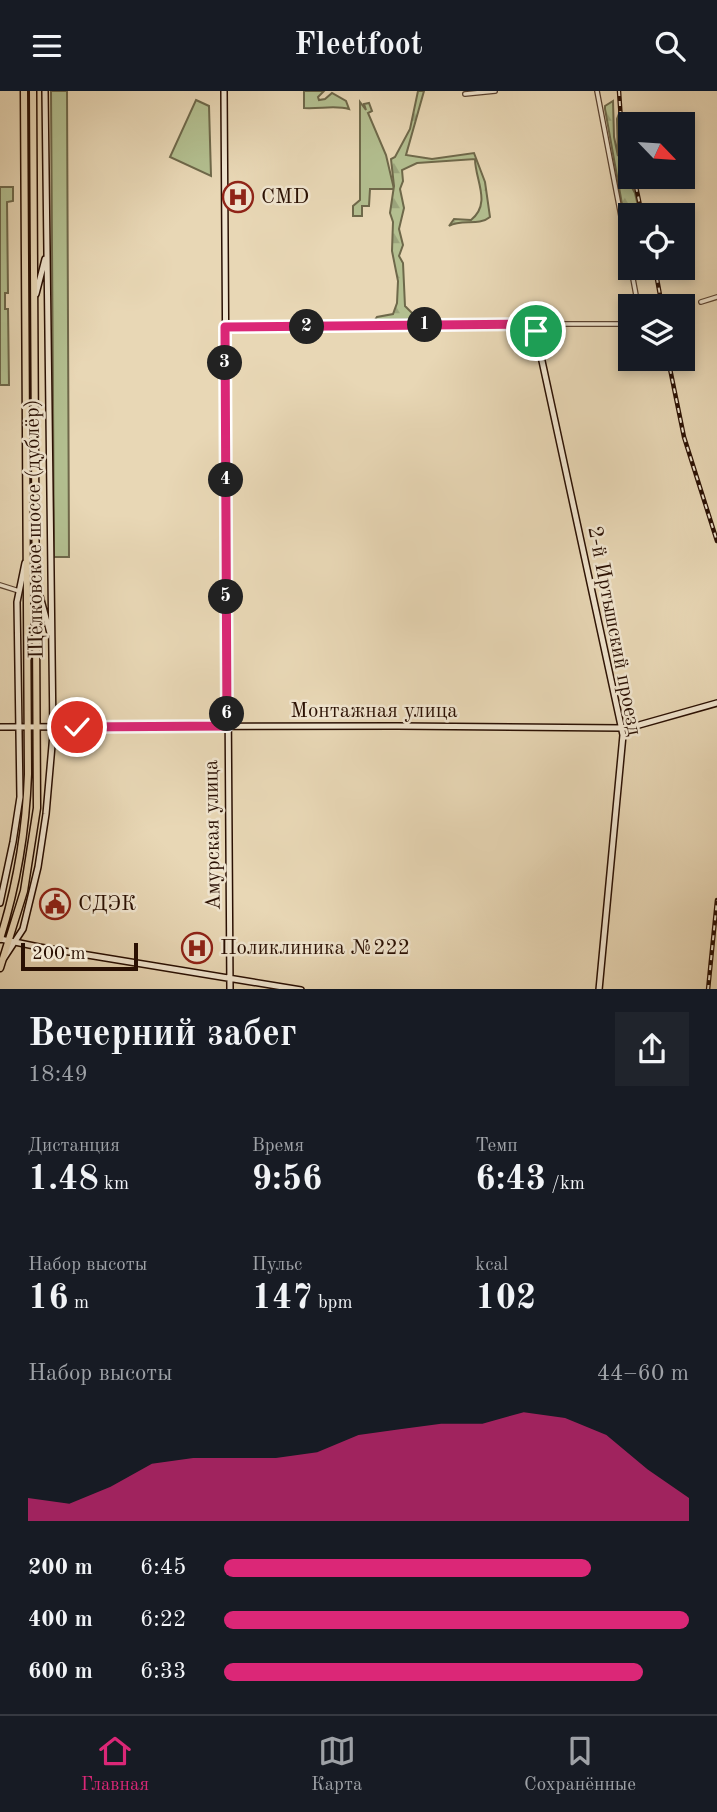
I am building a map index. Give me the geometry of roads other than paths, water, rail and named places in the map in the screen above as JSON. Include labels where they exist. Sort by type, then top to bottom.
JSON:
[{"type":"main road","points":[[0,939],[14,890],[27,806],[24,91]]},
{"type":"main road","points":[[0,968],[13,942],[37,808],[33,91]]},
{"type":"street","name":"Щёлковское шоссе (дублёр)","points":[[13,942],[23,929],[43,838],[54,727],[45,91]]},
{"type":"street","name":"Амурская улица","points":[[224,91],[230,989]]},
{"type":"street","points":[[465,94],[495,91]]},
{"type":"street","points":[[597,91],[618,203]]},
{"type":"street","points":[[35,303],[47,246]]},
{"type":"street","points":[[701,302],[717,297]]},
{"type":"street","name":"2-й Иртышский проезд","points":[[534,324],[623,735],[599,989]]},
{"type":"street","points":[[225,327],[618,324]]},
{"type":"street","name":"Щёлковское шоссе (дублёр)","points":[[0,903],[20,797],[17,602],[27,546]]},
{"type":"street","points":[[37,583],[51,636]]},
{"type":"street","points":[[0,585],[19,591]]},
{"type":"street","name":"Монтажная улица","points":[[0,727],[621,728],[717,703]]},
{"type":"street","points":[[9,864],[24,833]]},
{"type":"street","points":[[0,939],[301,989]]},
{"type":"railway","points":[[619,91],[620,112]]},
{"type":"railway","points":[[637,189],[639,203]]},
{"type":"railway","points":[[657,280],[660,294]]},
{"type":"railway","points":[[670,371],[684,437],[717,541]]},
{"type":"railway","points":[[708,989],[717,900]]},
{"type":"place","name":"CMD","points":[[238,197]]},
{"type":"place","name":"СДЭК","points":[[55,904]]},
{"type":"place","name":"Поликлиника №222","points":[[197,948]]}]
